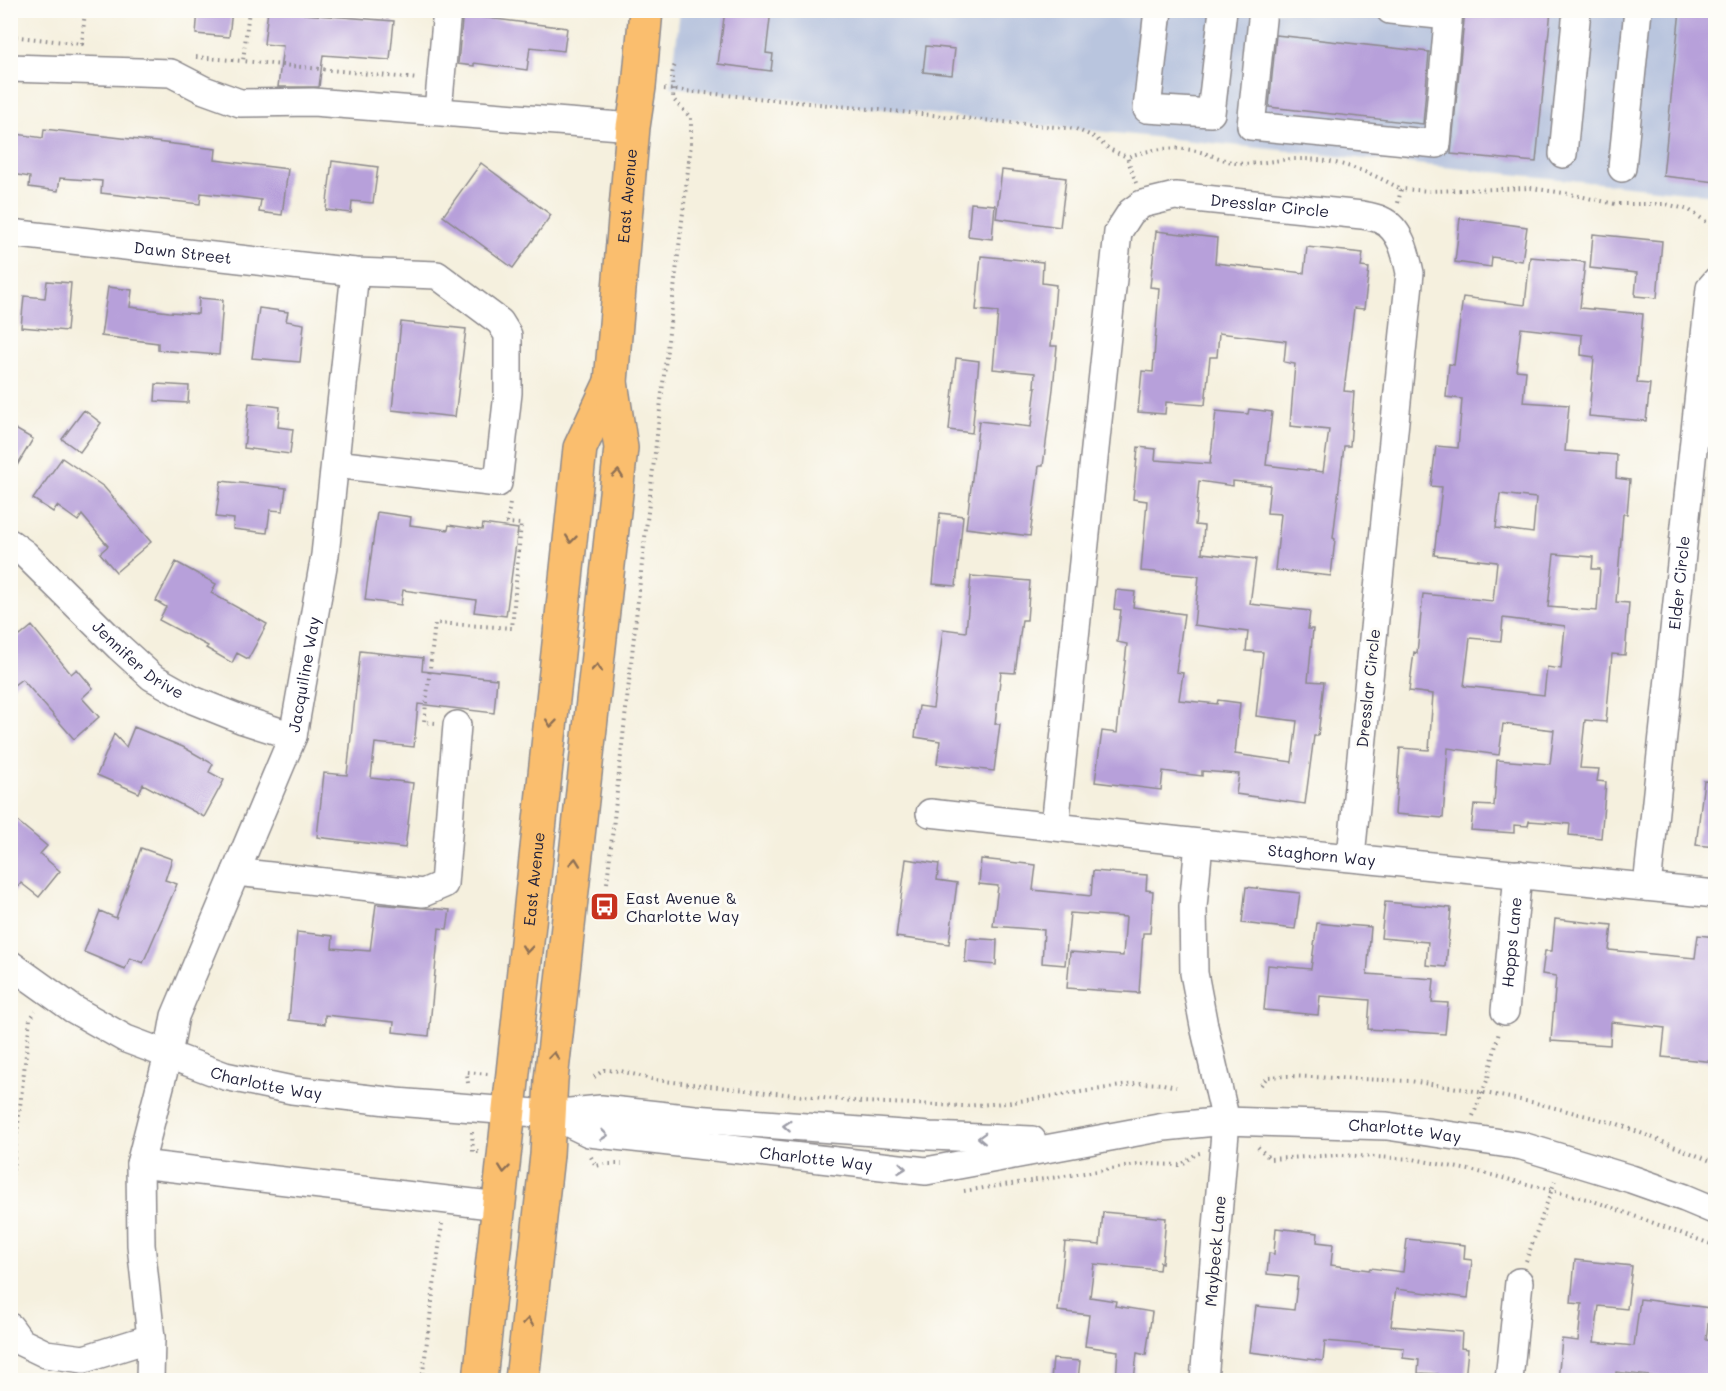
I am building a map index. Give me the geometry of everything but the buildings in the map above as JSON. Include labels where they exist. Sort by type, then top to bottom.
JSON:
[{"type":"main road","name":"East Avenue","points":[[522,1380],[550,1114],[551,1080],[621,448],[611,382],[633,127],[646,10]]},
{"type":"main road","name":"East Avenue","points":[[480,1380],[580,448],[611,382]]},
{"type":"street","points":[[438,111],[447,10]]},
{"type":"street","points":[[1158,10],[1147,109],[1211,113],[1223,10]]},
{"type":"street","points":[[1263,10],[1251,126],[1437,144],[1449,13],[1390,10]]},
{"type":"street","points":[[1563,154],[1577,10]]},
{"type":"street","points":[[1622,168],[1638,10]]},
{"type":"street","points":[[10,68],[171,73],[204,90],[240,103],[312,102],[633,127]]},
{"type":"street","name":"Dresslar Circle","points":[[1142,204],[1175,196],[1362,215],[1381,220],[1392,229],[1404,246],[1410,273],[1351,856]]},
{"type":"street","points":[[1055,826],[1118,232],[1131,212],[1142,204]]},
{"type":"street","name":"Dawn Street","points":[[10,233],[355,272],[437,275],[500,322],[508,335],[508,393],[498,483]]},
{"type":"street","name":"Jacquiline Way","points":[[150,1380],[151,1338],[141,1245],[140,1164],[168,1055],[175,1016],[293,736],[325,555],[355,272]]},
{"type":"street","name":"Elder Circle","points":[[1647,887],[1708,300],[1710,288],[1716,281]]},
{"type":"street","points":[[335,464],[498,483]]},
{"type":"street","name":"Jennifer Drive","points":[[10,543],[26,554],[152,677],[192,700],[293,736]]},
{"type":"street","points":[[236,872],[423,893],[444,884],[457,725]]},
{"type":"street","name":"Staghorn Way","points":[[930,813],[1199,843],[1351,856],[1716,894]]},
{"type":"street","name":"Maybeck Lane","points":[[1199,843],[1193,907],[1194,973],[1226,1121],[1204,1380]]},
{"type":"street","name":"Hopps Lane","points":[[1505,1011],[1518,874]]},
{"type":"street","name":"Charlotte Way","points":[[10,964],[73,1009],[126,1038],[225,1076],[292,1090],[396,1102],[550,1114],[589,1133],[926,1171],[1164,1127],[1226,1121],[1387,1126],[1522,1146],[1631,1179],[1716,1211]]},
{"type":"street","points":[[140,1164],[499,1206]]},
{"type":"street","points":[[1509,1380],[1519,1281]]},
{"type":"street","points":[[10,1327],[21,1342],[46,1354],[84,1359],[151,1338]]},
{"type":"path","points":[[10,36],[82,44],[85,10]]},
{"type":"path","points":[[249,10],[243,62],[441,81]]},
{"type":"path","points":[[607,883],[691,144],[691,118],[673,99],[674,90],[671,81],[675,65]]},
{"type":"path","points":[[639,87],[1076,129],[1094,137],[1108,150],[1127,157],[1150,150],[1174,148],[1192,150],[1237,163],[1295,159],[1323,160],[1377,176],[1401,189],[1430,191],[1531,188],[1615,204],[1666,204],[1689,210],[1716,231]]},
{"type":"path","points":[[1127,157],[1142,204]]},
{"type":"path","points":[[1392,229],[1401,189]]},
{"type":"path","points":[[457,725],[424,722],[435,623],[512,628],[521,524],[507,523],[510,502],[498,483]]},
{"type":"path","points":[[1465,1137],[1488,1078],[1505,1011]]},
{"type":"path","points":[[10,1194],[30,1019]]},
{"type":"path","points":[[594,1077],[604,1070],[621,1071],[655,1080],[862,1102],[963,1106],[1006,1103],[1142,1083],[1176,1087]]},
{"type":"path","points":[[1261,1085],[1267,1077],[1410,1081],[1536,1103],[1618,1124],[1716,1163]]},
{"type":"path","points":[[957,1191],[1144,1164],[1180,1165],[1196,1154],[1258,1146],[1270,1159],[1340,1155],[1413,1160],[1553,1189],[1591,1200],[1716,1246]]},
{"type":"path","points":[[1519,1281],[1553,1189],[1562,1157]]},
{"type":"path","points":[[591,1158],[596,1166],[630,1164]]},
{"type":"path","points":[[422,1380],[431,1318],[439,1200]]},
{"type":"shaded area","points":[[680,11],[1715,11],[1715,195],[671,87]]},
{"type":"place","name":"East Avenue & Charlotte Way","points":[[605,907]]}]
